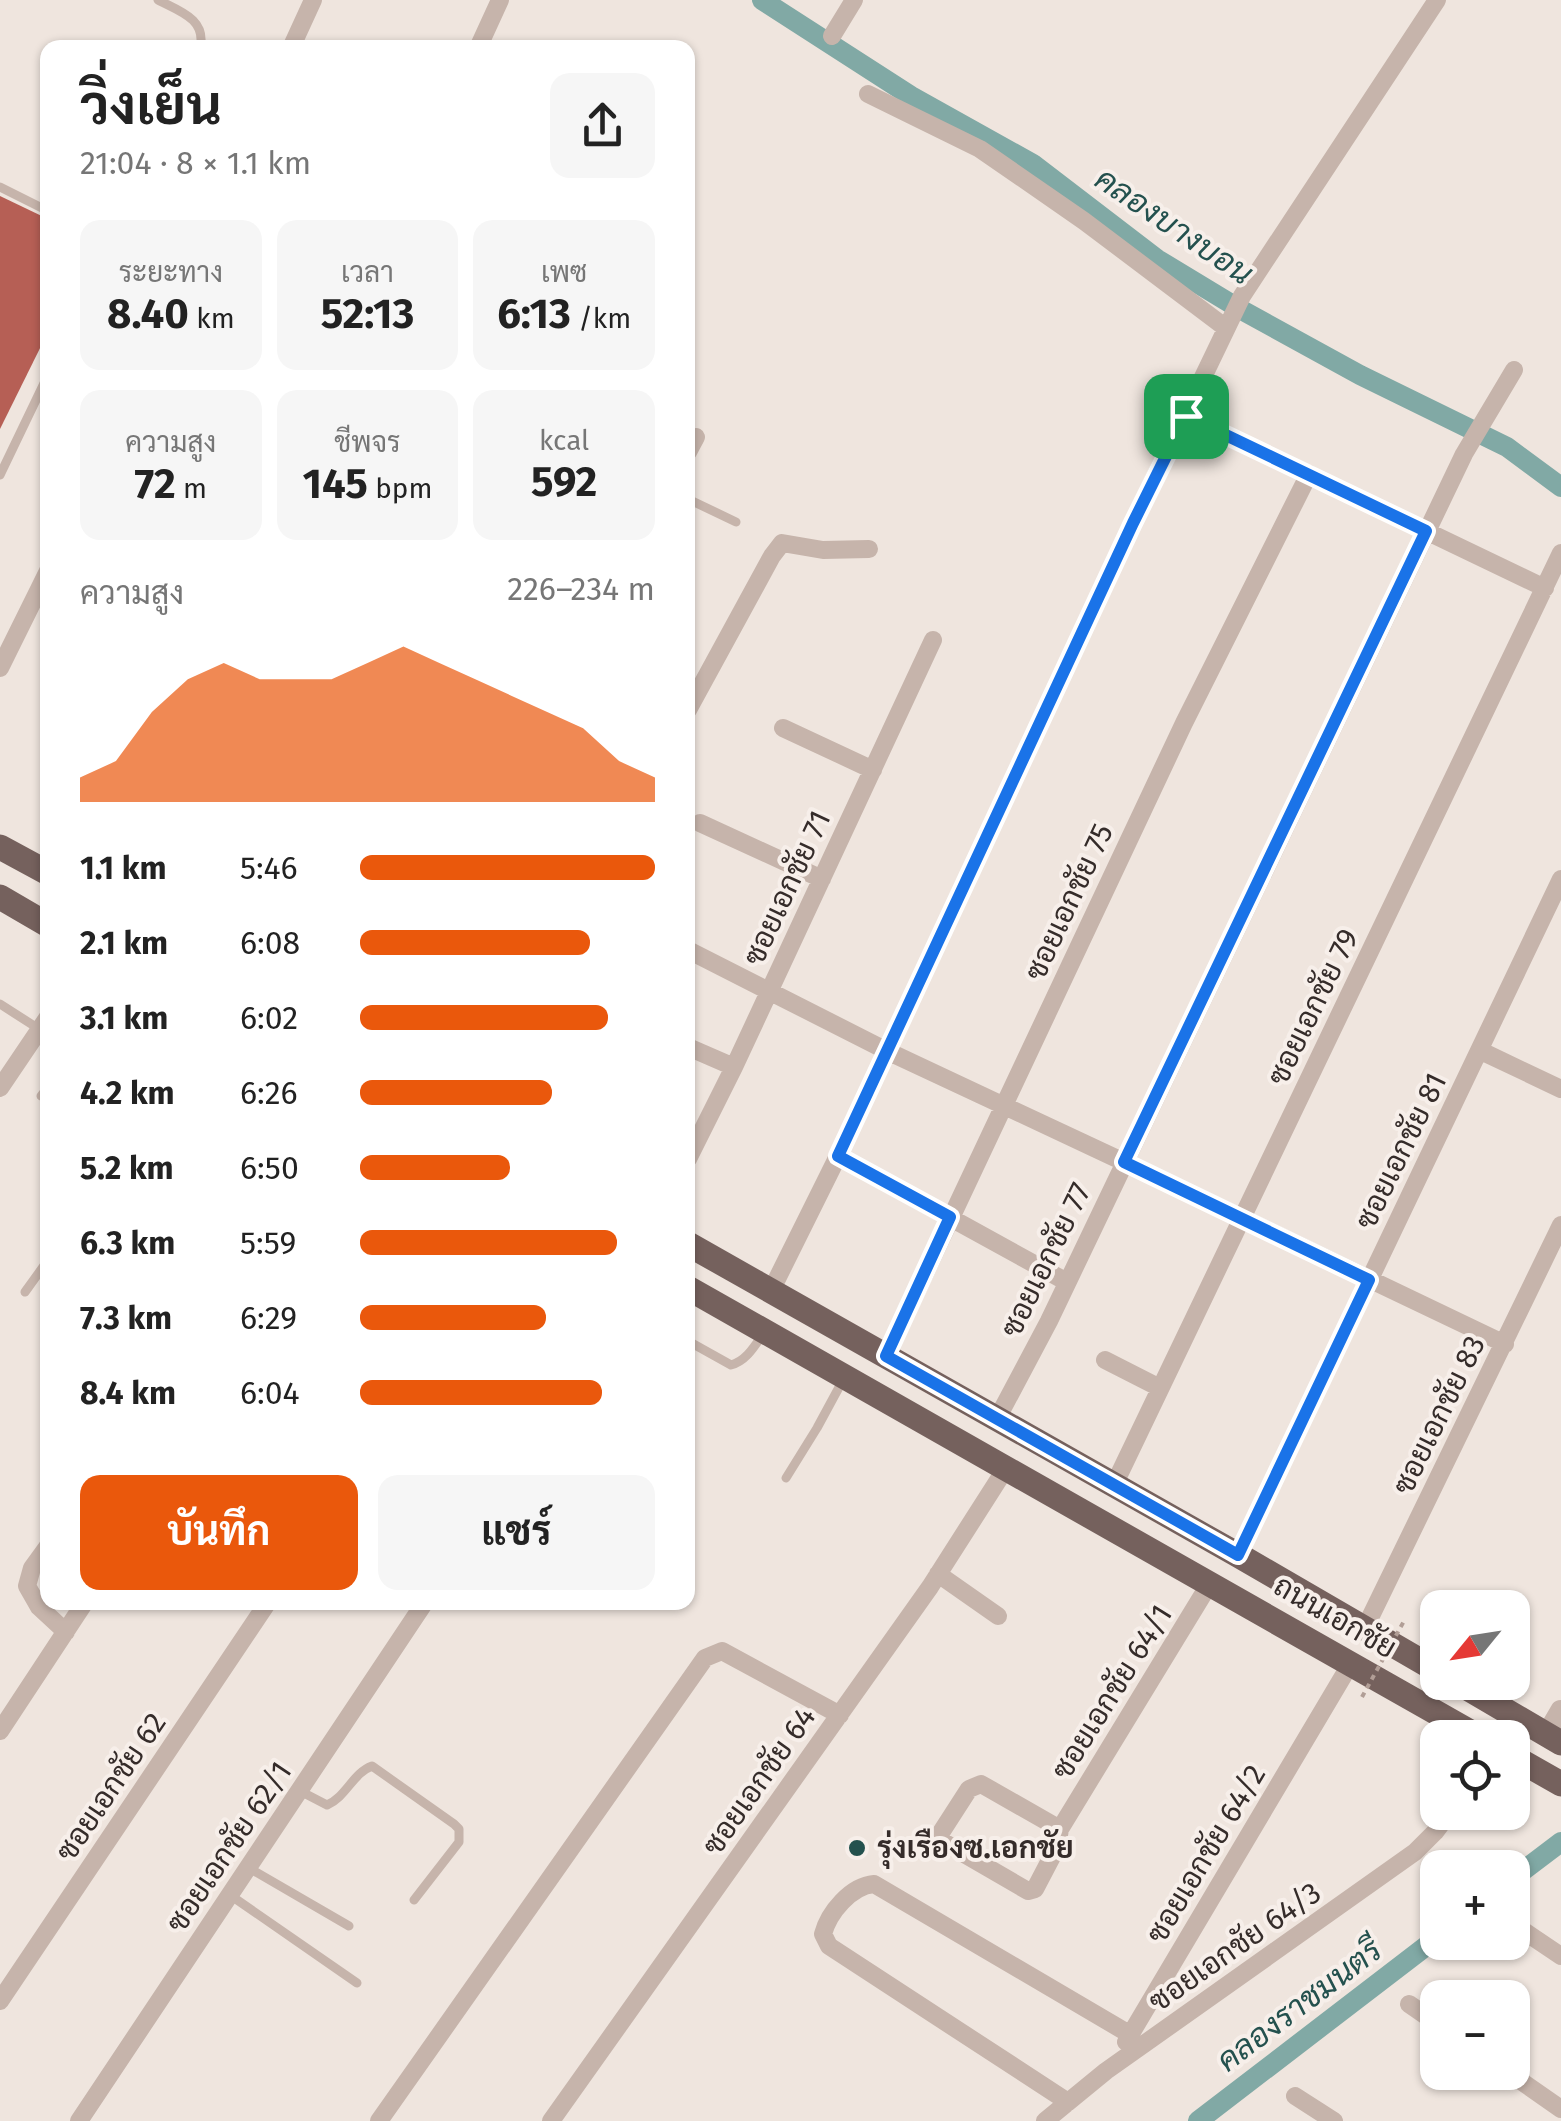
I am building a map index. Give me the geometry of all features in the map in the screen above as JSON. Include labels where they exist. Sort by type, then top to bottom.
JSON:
[{"type":"main road","points":[[0,847],[40,870]]},
{"type":"main road","points":[[0,897],[40,920]]},
{"type":"main road","name":"ถนนเอกชัย","points":[[695,1248],[1420,1660]]},
{"type":"main road","name":"ถนนเอกชัย","points":[[695,1292],[1450,1720]]},
{"type":"main road","points":[[932,1427],[951,1393]]},
{"type":"main road","points":[[1488,1700],[1554,1739]]},
{"type":"main road","points":[[1530,1766],[1561,1784]]},
{"type":"street","points":[[295,40],[313,0]]},
{"type":"street","points":[[482,40],[500,0]]},
{"type":"street","points":[[832,36],[854,0]]},
{"type":"street","points":[[772,1291],[1242,296],[1436,0]]},
{"type":"street","points":[[868,94],[980,150],[1084,221],[1226,328]]},
{"type":"street","name":"ซอยเอกชัย 77","points":[[998,1419],[1426,531],[1464,454],[1514,370]]},
{"type":"street","points":[[1186,416],[1544,588]]},
{"type":"street","name":"ซอยเอกชัย 75","points":[[886,1356],[1184,722],[1308,474]]},
{"type":"street","points":[[695,680],[782,543],[823,550],[869,548]]},
{"type":"street","name":"ซอยเอกชัย 79","points":[[1114,1485],[1561,553]]},
{"type":"street","points":[[0,668],[40,587]]},
{"type":"street","name":"ซอยเอกชัย 71","points":[[695,1145],[932,640]]},
{"type":"street","points":[[783,728],[873,770]]},
{"type":"street","points":[[700,823],[822,879]]},
{"type":"street","name":"ซอยเอกชัย 81","points":[[1238,1555],[1561,879]]},
{"type":"street","points":[[695,953],[887,1051],[1505,1344]]},
{"type":"street","points":[[0,1088],[40,1028]]},
{"type":"street","points":[[695,1051],[734,1067]]},
{"type":"street","points":[[1480,1051],[1561,1089]]},
{"type":"street","points":[[838,1156],[1067,1282]]},
{"type":"street","name":"ซอยเอกชัย 83","points":[[1365,1628],[1561,1225]]},
{"type":"street","points":[[1105,1360],[1160,1388]]},
{"type":"street","name":"ซอยเอกชัย 64","points":[[551,2121],[840,1715],[1006,1468]]},
{"type":"street","points":[[40,1557],[27,1586],[40,1608]]},
{"type":"street","points":[[938,1574],[998,1616]]},
{"type":"street","name":"ซอยเอกชัย 64/1","points":[[1060,1829],[981,1784],[970,1789],[940,1834],[940,1840],[1028,1891],[1035,1889],[1056,1847],[1060,1829],[1210,1584]]},
{"type":"street","points":[[42,1610],[66,1632]]},
{"type":"street","points":[[0,1731],[81,1610]]},
{"type":"street","name":"ซอยเอกชัย 62","points":[[0,2002],[263,1610]]},
{"type":"street","name":"ซอยเอกชัย 62/1","points":[[78,2121],[420,1610]]},
{"type":"street","points":[[379,2121],[705,1658],[722,1652],[840,1715]]},
{"type":"street","name":"ซอยเอกชัย 64/2","points":[[1106,2072],[1351,1663]]},
{"type":"street","points":[[1554,1739],[1561,1711]]},
{"type":"street","name":"ซอยเอกชัย 64/3","points":[[1045,2121],[1106,2072],[1390,1871],[1436,1830]]},
{"type":"street","points":[[1068,2102],[829,1946],[823,1934],[826,1922],[854,1890],[874,1884],[1131,2035]]},
{"type":"street","points":[[1530,1935],[1561,1956]]},
{"type":"street","points":[[1409,2004],[1420,2012]]},
{"type":"street","points":[[1530,2090],[1560,2115]]},
{"type":"street","points":[[1295,2096],[1334,2121]]},
{"type":"lane","points":[[158,0],[194,20],[201,40]]},
{"type":"lane","points":[[0,186],[40,207]]},
{"type":"lane","points":[[0,475],[40,392]]},
{"type":"lane","points":[[695,502],[736,522]]},
{"type":"lane","points":[[0,1004],[40,1022]]},
{"type":"lane","points":[[26,1292],[40,1272]]},
{"type":"lane","points":[[695,1345],[731,1365],[745,1358],[764,1332]]},
{"type":"lane","points":[[786,1478],[844,1378]]},
{"type":"lane","points":[[300,1791],[327,1805],[337,1801],[362,1771],[372,1766],[459,1829],[459,1842],[414,1900]]},
{"type":"lane","points":[[249,1868],[349,1926]]},
{"type":"lane","points":[[230,1895],[357,1983]]},
{"type":"path","points":[[1362,1697],[1404,1622]]},
{"type":"building","points":[[0,196],[40,215],[40,348],[0,429]]},
{"type":"waterway","name":"คลองบางบอน","points":[[762,0],[911,96],[1033,164],[1157,259],[1360,375],[1507,447],[1561,487]]},
{"type":"waterway","name":"คลองราชมนตรี","points":[[1530,1865],[1561,1842]]},
{"type":"waterway","name":"คลองราชมนตรี","points":[[1198,2121],[1420,1951]]},
{"type":"place","name":"รุ่งเรืองซ.เอกชัย","points":[[857,1848]]},
{"type":"route","points":[[1186,416],[1426,531],[1124,1162],[1369,1280],[1238,1555],[886,1356],[950,1217],[838,1156],[1186,416]]}]
